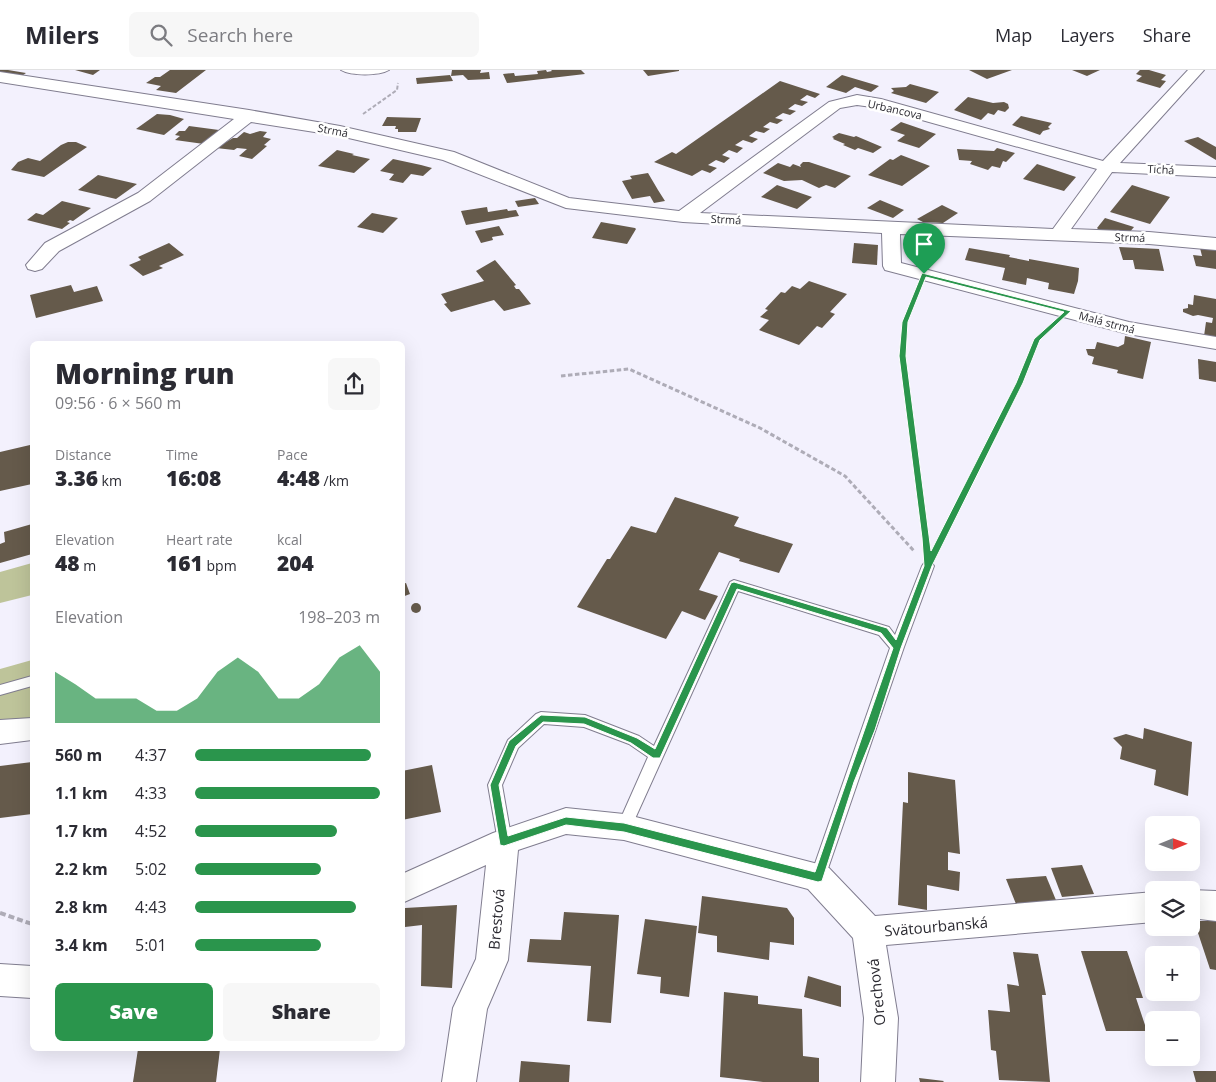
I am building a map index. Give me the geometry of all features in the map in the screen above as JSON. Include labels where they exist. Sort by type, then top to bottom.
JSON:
[{"type":"street","points":[[1058,234],[1106,167],[1196,70]]},
{"type":"street","name":"Strmá","points":[[0,77],[249,115],[340,131],[448,156],[566,203],[683,217],[891,228],[1149,238],[1216,244]]},
{"type":"street","name":"Urbancova","points":[[683,217],[835,105],[857,100],[881,104],[1106,167]]},
{"type":"street","points":[[35,265],[52,247],[144,197],[249,115]]},
{"type":"street","name":"Tichá","points":[[1106,167],[1216,172]]},
{"type":"street","name":"Malá strmá","points":[[891,228],[892,266],[1128,328],[1216,344]]},
{"type":"street","points":[[0,732],[30,729]]},
{"type":"street","points":[[405,888],[504,842],[566,821],[624,827],[818,878]]},
{"type":"street","name":"Brestová","points":[[460,1082],[470,1008],[492,960],[504,842]]},
{"type":"street","name":"Svätourbanská","points":[[818,878],[868,932],[1145,908]]},
{"type":"street","points":[[1200,905],[1216,906]]},
{"type":"street","name":"Orechová","points":[[868,932],[881,1018],[878,1082]]},
{"type":"street","points":[[0,980],[30,982]]},
{"type":"lane","points":[[345,70],[368,72],[385,70]]},
{"type":"lane","points":[[818,878],[897,648],[928,566]]},
{"type":"lane","points":[[624,827],[734,585],[884,631],[897,648]]},
{"type":"lane","points":[[0,690],[30,682]]},
{"type":"lane","points":[[504,842],[495,785],[513,744],[541,718],[585,720],[634,740],[656,755]]},
{"type":"path","points":[[340,131],[397,90],[399,77]]},
{"type":"path","points":[[924,274],[905,322],[902,356],[928,566]]},
{"type":"path","points":[[928,566],[1020,383],[1038,339],[1068,311]]},
{"type":"path","points":[[561,376],[629,369],[760,428],[845,476],[928,566]]},
{"type":"path","points":[[0,913],[30,923]]},
{"type":"green space","points":[[30,564],[30,596],[0,603],[0,572]]},
{"type":"green space","points":[[30,661],[30,727],[0,731],[0,669]]},
{"type":"building","points":[[0,70],[26,73],[19,78],[0,74]]},
{"type":"building","points":[[75,70],[100,70],[93,75]]},
{"type":"building","points":[[170,70],[206,70],[176,93],[156,90],[161,86],[146,83]]},
{"type":"building","points":[[452,70],[481,70],[480,73],[489,72],[490,79],[468,80],[463,75],[451,76]]},
{"type":"building","points":[[546,70],[547,72],[551,70],[581,70],[585,74],[507,83],[503,74],[514,73],[515,76],[538,74],[537,71]]},
{"type":"building","points":[[643,70],[679,70],[679,71],[648,76]]},
{"type":"building","points":[[969,70],[1012,70],[987,79]]},
{"type":"building","points":[[1072,70],[1100,70],[1087,76]]},
{"type":"building","points":[[1140,70],[1149,70],[1166,75],[1161,80],[1166,81],[1160,88],[1136,81],[1142,76],[1136,74]]},
{"type":"building","points":[[450,75],[453,81],[417,84],[416,78]]},
{"type":"building","points":[[842,75],[879,86],[871,92],[855,87],[846,93],[826,87]]},
{"type":"building","points":[[780,81],[820,94],[815,98],[807,95],[800,100],[808,102],[802,106],[795,104],[788,109],[796,111],[790,115],[783,113],[775,118],[783,120],[777,124],[770,122],[763,127],[770,129],[764,133],[756,131],[749,136],[758,139],[752,143],[743,140],[735,145],[743,148],[737,153],[729,150],[722,155],[730,158],[724,163],[716,160],[708,165],[717,168],[710,173],[702,170],[692,176],[654,162],[672,152],[676,154]]},
{"type":"building","points":[[910,84],[939,92],[926,103],[891,93],[894,91],[891,88],[906,87]]},
{"type":"building","points":[[968,97],[993,103],[1004,102],[1008,104],[1009,108],[1005,112],[998,110],[994,115],[988,113],[981,120],[954,110]]},
{"type":"building","points":[[157,114],[184,119],[164,135],[136,129]]},
{"type":"building","points":[[1021,116],[1052,123],[1048,127],[1050,129],[1043,131],[1040,135],[1012,125]]},
{"type":"building","points":[[387,117],[421,118],[416,132],[398,132],[398,129],[395,129],[396,126],[382,126]]},
{"type":"building","points":[[901,122],[936,134],[919,148],[897,141],[905,135],[890,130]]},
{"type":"building","points":[[189,126],[219,130],[204,144],[175,140],[180,136],[175,135],[179,131],[185,131]]},
{"type":"building","points":[[260,131],[267,132],[263,137],[271,139],[264,145],[267,146],[252,159],[239,156],[247,149],[216,148],[233,138],[237,138],[244,132],[250,134]]},
{"type":"building","points":[[839,133],[856,136],[882,147],[873,153],[858,148],[855,150],[833,139],[832,137]]},
{"type":"building","points":[[1198,137],[1216,147],[1216,160],[1184,141]]},
{"type":"building","points":[[68,142],[76,142],[87,147],[44,177],[11,170],[18,162],[28,158],[40,161]]},
{"type":"building","points":[[997,148],[1015,153],[1006,162],[1003,161],[1000,168],[992,166],[988,170],[970,164],[972,161],[959,160],[957,149],[994,151]]},
{"type":"building","points":[[337,150],[370,159],[354,173],[318,166]]},
{"type":"building","points":[[901,155],[930,166],[902,186],[868,175],[890,159],[893,160]]},
{"type":"building","points":[[393,159],[432,168],[423,176],[411,174],[403,183],[389,180],[394,174],[380,171]]},
{"type":"building","points":[[803,162],[809,162],[851,176],[835,188],[826,185],[819,188],[802,180],[784,181],[763,173],[778,163],[790,167],[793,164],[801,167],[800,165]]},
{"type":"building","points":[[1037,164],[1076,177],[1064,191],[1023,179]]},
{"type":"building","points":[[648,173],[665,201],[654,203],[650,196],[632,199],[622,181],[632,179],[630,176]]},
{"type":"building","points":[[98,175],[137,184],[116,199],[78,190]]},
{"type":"building","points":[[777,185],[812,197],[797,209],[761,197]]},
{"type":"building","points":[[1132,185],[1170,197],[1150,224],[1110,212]]},
{"type":"building","points":[[535,198],[539,204],[518,207],[515,201]]},
{"type":"building","points":[[880,200],[904,210],[893,218],[867,208]]},
{"type":"building","points":[[62,201],[91,208],[73,221],[67,222],[70,223],[62,229],[27,220],[36,213],[43,215]]},
{"type":"building","points":[[942,205],[958,213],[943,223],[923,222],[917,219]]},
{"type":"building","points":[[487,207],[488,212],[507,209],[508,211],[516,210],[519,216],[466,225],[461,211]]},
{"type":"building","points":[[372,213],[398,218],[383,233],[357,227]]},
{"type":"building","points":[[1105,218],[1134,227],[1129,233],[1100,231],[1097,228]]},
{"type":"building","points":[[601,222],[636,229],[627,244],[592,238]]},
{"type":"building","points":[[499,226],[504,235],[492,237],[493,240],[481,243],[475,231]]},
{"type":"building","points":[[169,243],[184,255],[159,266],[163,268],[143,276],[129,265],[141,260],[138,257]]},
{"type":"building","points":[[854,243],[878,245],[877,265],[852,263]]},
{"type":"building","points":[[1119,247],[1159,249],[1164,271],[1135,269],[1133,260],[1123,260]]},
{"type":"building","points":[[969,248],[1010,255],[1009,257],[1029,261],[1029,259],[1079,268],[1074,294],[1048,289],[1049,283],[1027,278],[1026,285],[1002,280],[1005,268],[965,260]]},
{"type":"building","points":[[1200,248],[1216,250],[1216,269],[1196,266],[1193,255],[1202,256]]},
{"type":"building","points":[[495,260],[516,285],[514,286],[516,289],[519,289],[531,304],[504,311],[494,300],[451,312],[444,304],[447,303],[441,294],[484,281],[476,271]]},
{"type":"building","points":[[809,281],[847,294],[830,312],[835,314],[822,328],[817,326],[799,345],[759,330],[769,320],[760,317],[768,310],[765,309],[781,292],[785,293],[792,286],[800,289]]},
{"type":"building","points":[[71,285],[74,292],[97,286],[103,301],[36,318],[30,295]]},
{"type":"building","points":[[1194,295],[1216,299],[1216,338],[1204,336],[1206,322],[1212,323],[1213,318],[1193,316],[1183,312],[1183,309],[1188,308],[1188,304],[1193,305]]},
{"type":"building","points":[[1125,336],[1151,342],[1143,379],[1117,373],[1118,370],[1092,364],[1094,357],[1088,355],[1086,349],[1095,349],[1097,342],[1118,347],[1124,344]]},
{"type":"building","points":[[1198,359],[1216,362],[1216,382],[1199,379]]},
{"type":"building","points":[[30,445],[30,484],[0,491],[0,452]]},
{"type":"building","points":[[675,497],[739,517],[734,526],[793,544],[779,573],[739,561],[740,559],[719,552],[699,590],[718,596],[705,620],[682,611],[666,639],[577,607],[607,559],[610,559],[631,526],[656,533]]},
{"type":"building","points":[[30,525],[30,555],[0,563],[0,544],[5,542],[4,532]]},
{"type":"building","points":[[405,583],[410,594],[405,596]]},
{"type":"building","points":[[414,603],[418,603],[421,608],[420,612],[414,613],[411,610],[411,606]]},
{"type":"building","points":[[1144,728],[1192,742],[1188,796],[1154,785],[1156,770],[1120,759],[1122,747],[1113,738],[1126,734],[1143,739]]},
{"type":"building","points":[[30,762],[30,814],[0,818],[0,766]]},
{"type":"building","points":[[432,765],[441,812],[405,819],[405,770]]},
{"type":"building","points":[[908,772],[955,780],[960,854],[948,852],[948,870],[960,872],[959,891],[927,885],[927,910],[898,905],[903,802],[908,803]]},
{"type":"building","points":[[1082,865],[1094,894],[1062,897],[1051,868]]},
{"type":"building","points":[[1046,876],[1058,905],[1018,909],[1006,879]]},
{"type":"building","points":[[702,896],[787,908],[794,918],[794,945],[770,942],[769,960],[717,952],[717,936],[698,933]]},
{"type":"building","points":[[457,905],[452,988],[421,986],[422,925],[405,927],[405,908]]},
{"type":"building","points":[[564,912],[619,915],[611,1023],[587,1021],[591,966],[527,962],[530,939],[561,940]]},
{"type":"building","points":[[645,919],[697,926],[689,997],[660,993],[661,977],[637,974]]},
{"type":"building","points":[[1200,921],[1216,921],[1216,970],[1210,969],[1199,936]]},
{"type":"building","points":[[1081,951],[1127,951],[1143,998],[1136,998],[1145,1025],[1145,1031],[1106,1031]]},
{"type":"building","points":[[1013,952],[1038,954],[1046,995],[1042,995],[1050,1082],[999,1080],[996,1051],[991,1050],[988,1010],[1010,1012],[1007,984],[1019,986]]},
{"type":"building","points":[[808,976],[841,986],[841,1007],[804,997]]},
{"type":"building","points":[[724,992],[758,996],[758,1004],[802,1009],[803,1056],[819,1058],[819,1082],[763,1082],[720,1077]]},
{"type":"building","points":[[138,1051],[220,1051],[216,1082],[133,1082]]},
{"type":"building","points":[[521,1061],[570,1065],[569,1082],[519,1082]]},
{"type":"building","points":[[1193,1071],[1216,1071],[1216,1082],[1196,1082]]},
{"type":"building","points":[[919,1078],[944,1081],[920,1082]]},
{"type":"route","points":[[924,274],[905,322],[902,356],[928,566],[897,648],[870,730],[849,782],[818,878],[624,827],[566,821],[504,842],[495,785],[513,744],[541,718],[585,720],[634,740],[656,755],[734,585],[884,631],[897,648],[912,607],[928,566],[1020,383],[1038,339],[1068,311],[924,274]]}]
